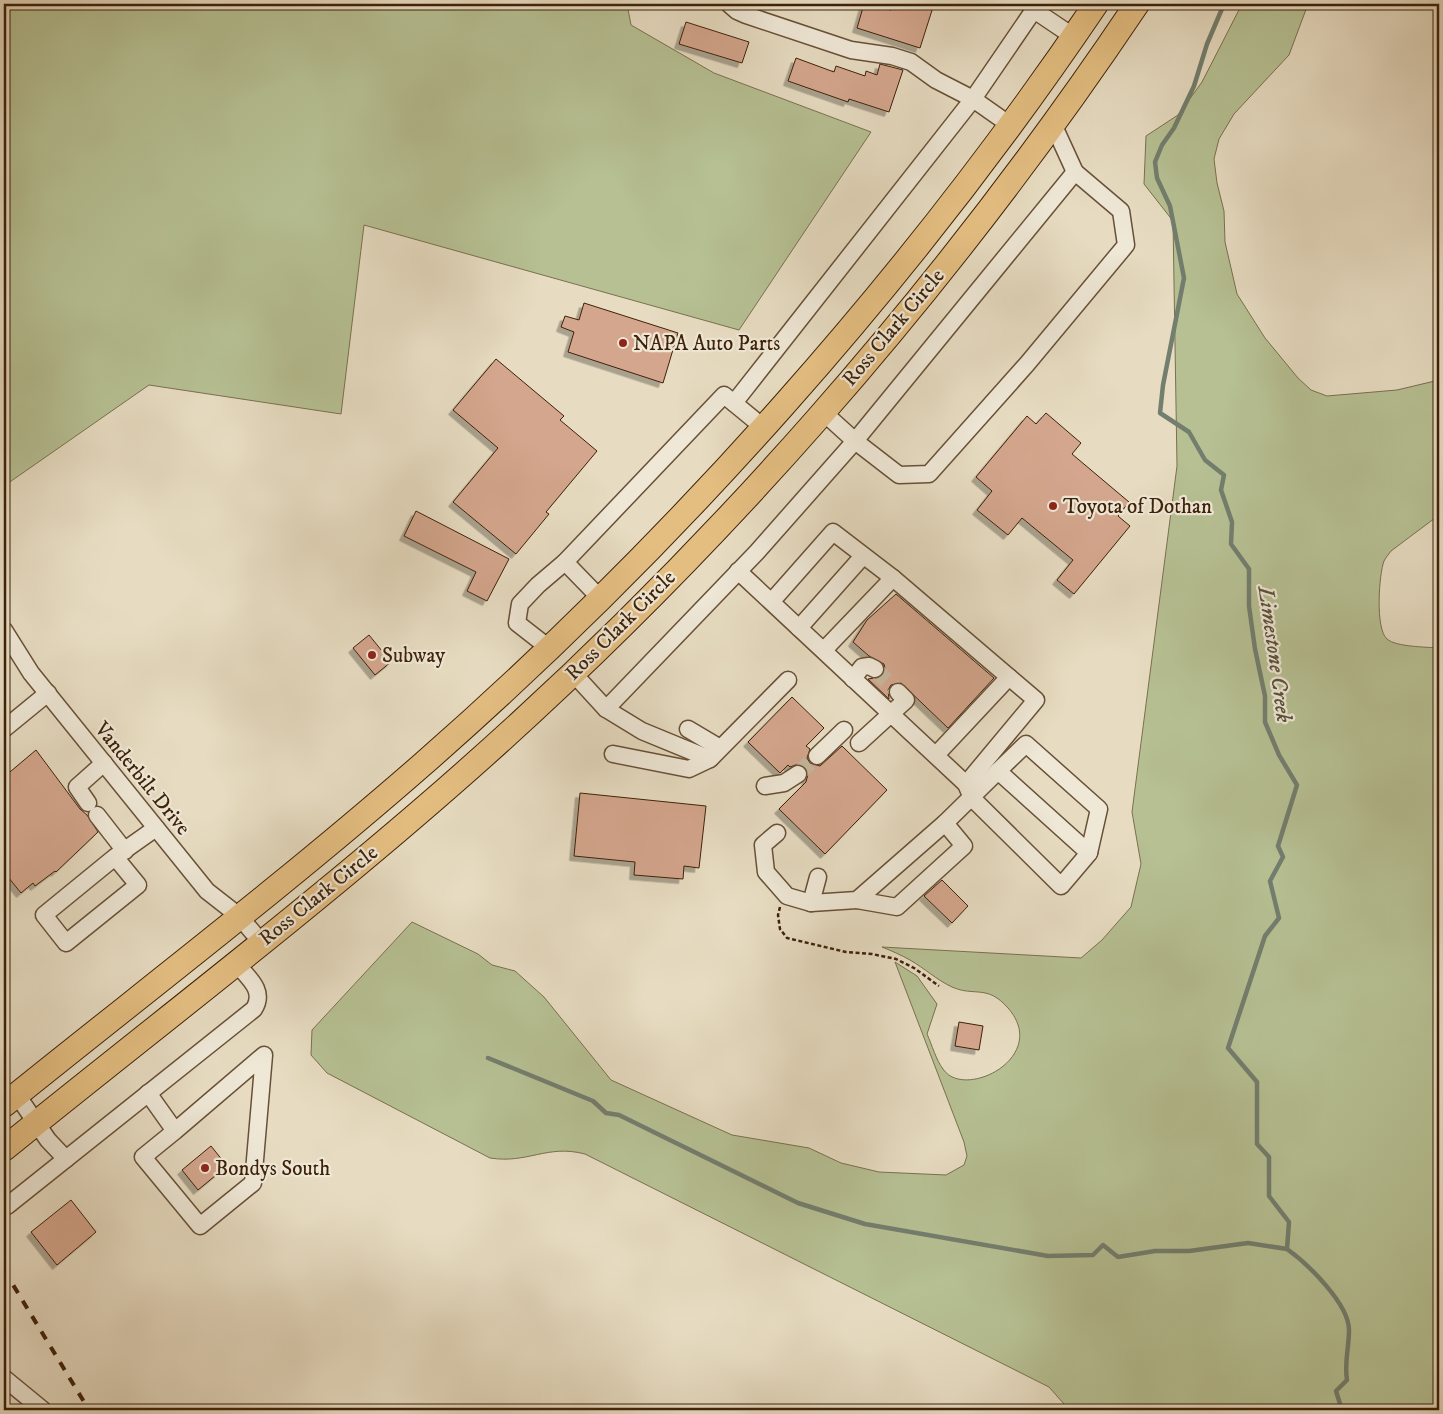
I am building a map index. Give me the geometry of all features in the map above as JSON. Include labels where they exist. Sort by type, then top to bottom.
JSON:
[{"type":"highway","name":"Ross Clark Circle","points":[[10,1100],[239,916],[422,764],[549,648],[600,598],[763,427],[878,293],[1010,125],[1096,4]]},
{"type":"highway","name":"Ross Clark Circle","points":[[4,1149],[261,942],[446,789],[573,673],[718,525],[823,412],[915,302],[1037,146],[1137,4]]},
{"type":"highway","points":[[1010,125],[1037,146]]},
{"type":"highway","points":[[796,390],[823,412]]},
{"type":"highway","points":[[549,648],[573,673]]},
{"type":"highway","points":[[422,764],[446,789]]},
{"type":"street","points":[[730,4],[737,11],[746,15],[842,46],[911,62],[936,80],[973,99],[1010,125]]},
{"type":"street","points":[[734,403],[973,99],[1036,7],[1074,37]]},
{"type":"street","points":[[823,412],[899,475],[929,474],[1027,364],[1126,245],[1121,211],[1075,172],[1053,124]]},
{"type":"street","points":[[606,709],[738,571],[856,441],[1075,172]]},
{"type":"street","points":[[549,648],[517,623],[520,604],[538,585],[564,562],[724,395],[763,427]]},
{"type":"street","points":[[772,602],[833,532],[893,578],[1036,700],[945,823],[857,900]]},
{"type":"street","points":[[799,628],[863,556]]},
{"type":"street","points":[[564,562],[600,598]]},
{"type":"street","points":[[738,571],[824,650],[889,714],[936,755],[969,791],[1062,886],[1088,853],[1099,810],[1026,744],[998,771],[969,791]]},
{"type":"street","points":[[824,650],[893,578]]},
{"type":"street","name":"Vanderbilt Drive","points":[[4,630],[31,673],[207,891],[239,916],[261,942]]},
{"type":"street","points":[[853,679],[862,667],[869,666],[875,669]]},
{"type":"street","points":[[573,673],[606,709],[642,731],[715,754]]},
{"type":"street","points":[[936,755],[1009,678]]},
{"type":"street","points":[[613,754],[689,769],[715,754],[788,680]]},
{"type":"street","points":[[859,743],[906,700],[898,692]]},
{"type":"street","points":[[4,729],[48,693]]},
{"type":"street","points":[[688,729],[715,754]]},
{"type":"street","points":[[817,756],[844,730]]},
{"type":"street","points":[[104,763],[77,787],[92,809],[120,854],[138,885],[66,943],[44,915],[120,854],[156,828]]},
{"type":"street","points":[[998,771],[1088,853]]},
{"type":"street","points":[[765,786],[784,783],[798,774]]},
{"type":"street","points":[[777,833],[764,846],[766,872],[787,896],[811,903],[857,900],[897,907],[964,846],[945,823]]},
{"type":"street","points":[[811,903],[818,877]]},
{"type":"street","points":[[5,1204],[66,1159],[254,1009],[259,1000],[259,993],[235,962]]},
{"type":"street","points":[[264,1055],[253,1183],[200,1226],[143,1157],[175,1131],[204,1106],[264,1055]]},
{"type":"street","points":[[148,1093],[175,1131]]},
{"type":"street","points":[[10,1100],[38,1122],[48,1140],[66,1159]]},
{"type":"street","points":[[4,1378],[43,1410]]},
{"type":"path","points":[[787,896],[782,902],[778,915],[780,929],[787,938],[846,952],[872,954],[896,959],[914,968],[939,986]]},
{"type":"green space","points":[[4,4],[627,4],[631,25],[714,73],[871,132],[739,330],[364,225],[341,414],[149,385],[4,486]]},
{"type":"green space","points":[[1242,4],[1308,4],[1289,55],[1234,114],[1219,139],[1214,159],[1217,183],[1224,211],[1225,242],[1237,294],[1265,338],[1298,378],[1311,390],[1327,396],[1397,390],[1439,380],[1439,515],[1391,551],[1384,561],[1379,613],[1383,633],[1391,642],[1439,648],[1439,1410],[1065,1410],[1064,1404],[1049,1387],[585,1154],[559,1151],[516,1158],[490,1158],[327,1073],[311,1055],[312,1030],[412,922],[478,954],[492,965],[515,971],[544,997],[611,1080],[732,1135],[809,1148],[841,1163],[879,1172],[946,1175],[964,1165],[967,1156],[964,1142],[895,962],[917,976],[937,1004],[927,1034],[943,1069],[954,1078],[968,1080],[984,1077],[999,1069],[1012,1057],[1019,1043],[1018,1026],[1008,1008],[994,996],[952,987],[910,960],[882,947],[1081,958],[1102,940],[1131,907],[1141,864],[1132,812],[1177,466],[1173,221],[1144,184],[1146,136],[1178,115],[1202,82]]},
{"type":"building","points":[[864,4],[891,10],[893,4],[934,4],[920,48],[857,28]]},
{"type":"building","points":[[686,22],[749,42],[742,63],[679,44]]},
{"type":"building","points":[[796,58],[834,72],[836,66],[865,76],[866,71],[877,75],[880,64],[903,70],[889,112],[849,99],[848,102],[788,81]]},
{"type":"building","name":"NAPA Auto Parts","points":[[584,303],[678,333],[663,383],[568,352],[574,332],[561,327],[565,316],[579,320]]},
{"type":"building","points":[[496,359],[564,416],[560,420],[597,451],[546,512],[549,514],[516,554],[453,502],[498,448],[453,410]]},
{"type":"building","name":"Toyota of Dothan","points":[[1046,413],[1081,443],[1072,454],[1129,502],[1118,516],[1130,526],[1074,594],[1057,580],[1073,560],[1022,518],[1008,535],[977,510],[992,491],[976,477],[1027,416],[1036,424]]},
{"type":"building","points":[[416,511],[509,559],[487,601],[467,591],[476,572],[404,536]]},
{"type":"building","points":[[896,594],[994,678],[948,728],[901,683],[891,685],[888,690],[889,699],[868,679],[881,677],[885,669],[884,664],[869,656],[853,642],[867,620]]},
{"type":"building","name":"Subway","points":[[369,635],[391,662],[375,675],[353,648]]},
{"type":"building","points":[[792,697],[824,728],[806,746],[810,749],[807,758],[810,763],[820,766],[842,746],[887,790],[825,854],[779,809],[806,782],[808,774],[806,768],[798,764],[790,767],[788,765],[780,773],[748,742]]},
{"type":"building","points":[[36,750],[98,832],[56,872],[35,886],[33,883],[21,893],[4,872],[4,777]]},
{"type":"building","points":[[580,793],[706,806],[699,868],[684,866],[683,879],[634,875],[635,862],[574,856]]},
{"type":"building","points":[[942,880],[968,906],[952,923],[924,896]]},
{"type":"building","points":[[959,1022],[983,1026],[979,1050],[955,1046]]},
{"type":"building","name":"Bondys South","points":[[211,1146],[227,1166],[198,1190],[182,1170]]},
{"type":"building","points":[[71,1200],[96,1232],[57,1265],[31,1232]]},
{"type":"waterway","name":"Limestone Creek","points":[[1224,4],[1207,44],[1194,86],[1174,128],[1162,145],[1155,162],[1157,178],[1170,206],[1184,278],[1163,385],[1160,413],[1189,432],[1205,460],[1224,475],[1221,490],[1232,522],[1231,544],[1249,569],[1249,606],[1255,649],[1265,696],[1265,722],[1279,755],[1297,785],[1278,846],[1283,857],[1270,881],[1279,918],[1265,936],[1228,1048],[1257,1082],[1257,1144],[1269,1157],[1269,1196],[1289,1222],[1287,1249],[1306,1264],[1326,1285],[1342,1308],[1347,1320],[1349,1330],[1347,1380],[1336,1391],[1342,1410]]},
{"type":"waterway","points":[[488,1058],[593,1101],[606,1113],[619,1115],[798,1203],[865,1224],[1048,1256],[1093,1255],[1103,1245],[1118,1257],[1155,1251],[1189,1251],[1248,1243],[1287,1249]]},
{"type":"tunnel","points":[[875,669],[898,692]]},
{"type":"tunnel","points":[[798,774],[817,756]]},
{"type":"railway","points":[[4,1270],[89,1410]]},
{"type":"place","name":"NAPA Auto Parts","points":[[623,343]]},
{"type":"place","name":"Toyota of Dothan","points":[[1053,506]]},
{"type":"place","name":"Subway","points":[[372,655]]},
{"type":"place","name":"Bondys South","points":[[205,1168]]}]
